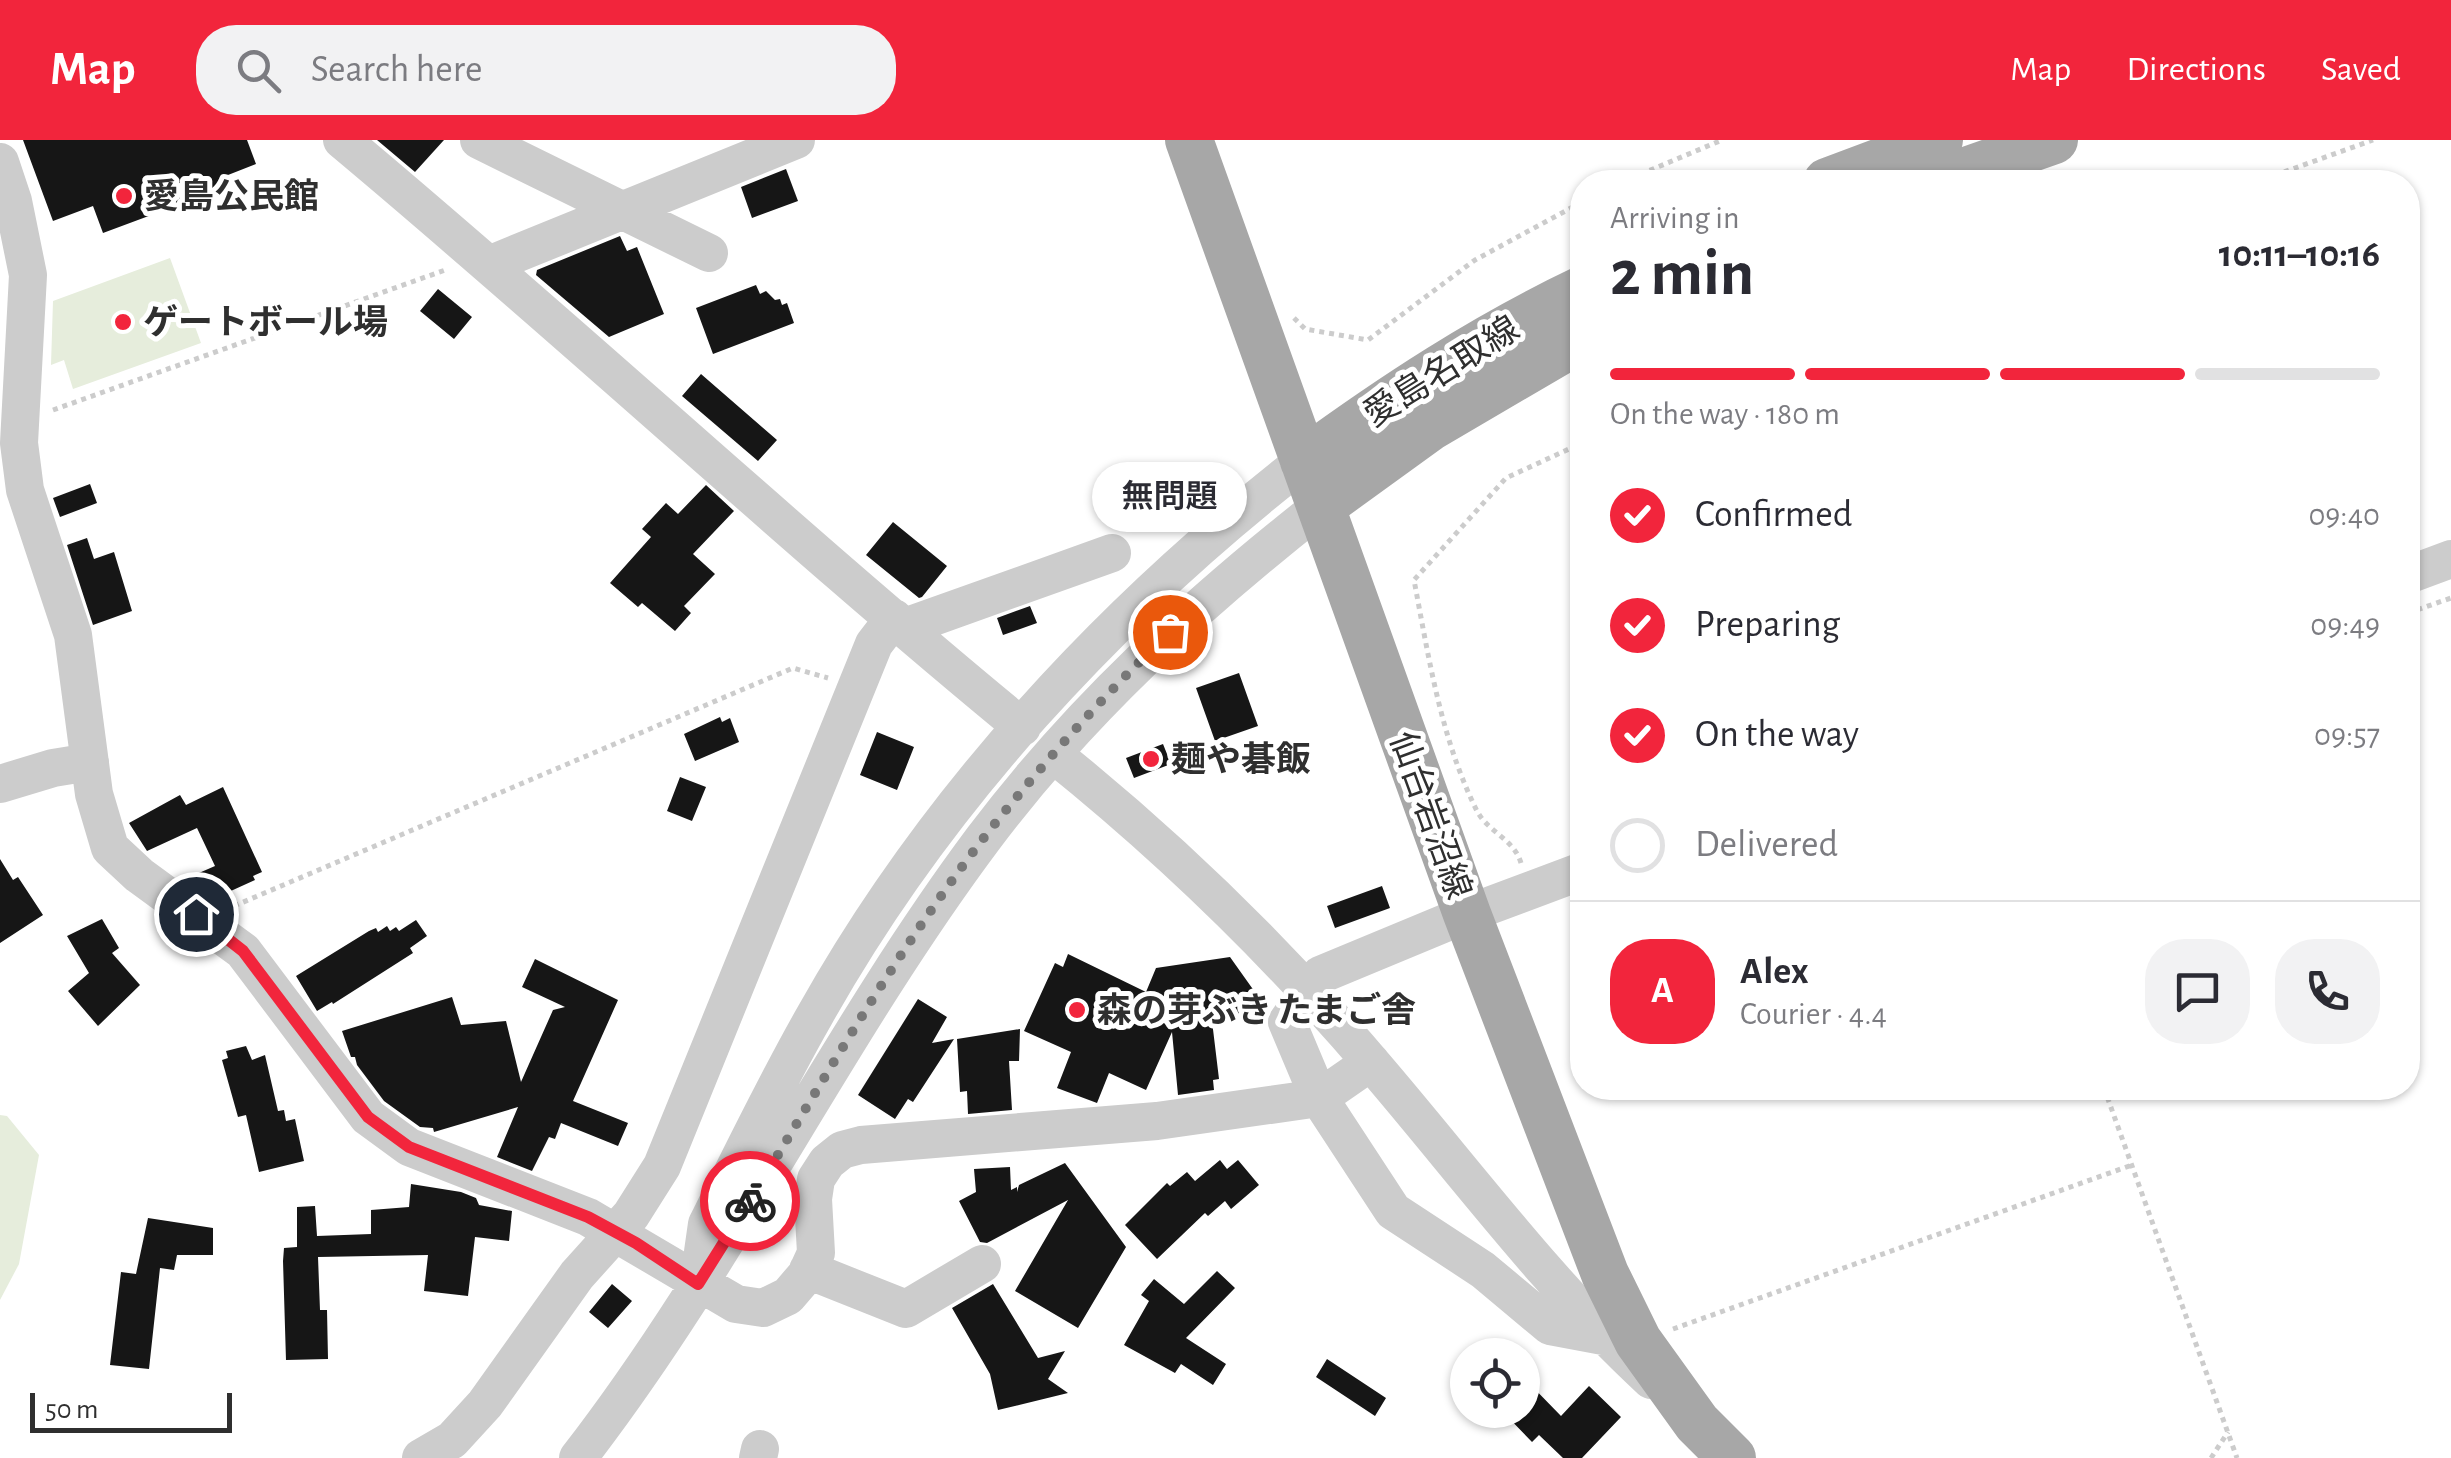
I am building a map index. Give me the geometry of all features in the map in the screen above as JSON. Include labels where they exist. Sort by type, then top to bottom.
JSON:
[{"type":"main road","name":"仙台岩沼線","points":[[1189,140],[1466,914],[1604,1274],[1621,1339],[1732,1458]]},
{"type":"main road","points":[[1859,170],[1939,140]]},
{"type":"main road","points":[[1969,170],[2054,140]]},
{"type":"main road","name":"愛島名取線","points":[[1304,461],[1391,398],[1518,320],[1570,296]]},
{"type":"main road","name":"愛島名取線","points":[[1321,506],[1430,427],[1570,345]]},
{"type":"street","points":[[342,140],[476,264],[1022,727]]},
{"type":"street","points":[[478,140],[709,254]]},
{"type":"street","points":[[476,264],[620,211],[788,142]]},
{"type":"street","points":[[0,162],[13,200],[28,275],[20,443],[24,490],[73,635],[94,794],[110,848],[243,951],[368,1117],[409,1147],[514,1186],[615,1232],[736,1304],[764,1308],[788,1296],[808,1270],[816,1253],[816,1179],[827,1162],[842,1150],[861,1145],[1157,1121],[1319,1098],[1371,1062]]},
{"type":"street","points":[[698,1284],[708,1224],[815,1014],[911,867],[971,786],[1082,659],[1248,504],[1304,461]]},
{"type":"street","points":[[578,1458],[621,1402],[882,985],[985,836],[1114,685],[1177,625],[1321,506]]},
{"type":"street","points":[[421,1458],[452,1440],[484,1404],[577,1275],[631,1215],[662,1166],[874,644],[899,622],[1112,552]]},
{"type":"street","points":[[2420,571],[2451,559]]},
{"type":"street","points":[[1053,754],[1173,857],[1307,992],[1621,1339]]},
{"type":"street","points":[[0,784],[90,762]]},
{"type":"street","points":[[1570,876],[1466,914],[1320,975],[1287,1022],[1319,1098],[1393,1211],[1483,1270],[1550,1326],[1621,1339]]},
{"type":"street","points":[[808,1270],[906,1309],[982,1264]]},
{"type":"path","points":[[1651,170],[1722,140]]},
{"type":"path","points":[[2289,170],[2373,140]]},
{"type":"path","points":[[1286,310],[1305,329],[1368,340],[1475,260],[1570,209]]},
{"type":"path","points":[[68,406],[476,264]]},
{"type":"path","points":[[1530,890],[1518,850],[1479,815],[1440,716],[1414,580],[1506,478],[1570,449]]},
{"type":"path","points":[[2420,610],[2451,598]]},
{"type":"path","points":[[222,912],[793,668],[818,674]]},
{"type":"path","points":[[2108,1100],[2238,1458]]},
{"type":"path","points":[[1621,1339],[2132,1165]]},
{"type":"path","points":[[2212,1458],[2228,1432]]},
{"type":"green space","name":"ゲートボール場","points":[[170,258],[201,343],[73,389],[64,360],[51,365],[53,301]]},
{"type":"green space","points":[[0,1115],[7,1116],[39,1155],[19,1264],[0,1300]]},
{"type":"building","name":"愛島公民館","points":[[23,140],[247,140],[256,164],[228,175],[232,185],[103,233],[93,206],[53,221]]},
{"type":"building","points":[[377,140],[444,140],[415,172]]},
{"type":"building","points":[[786,169],[798,201],[752,218],[741,187]]},
{"type":"building","points":[[620,236],[627,251],[637,247],[664,314],[609,337],[536,275],[537,270]]},
{"type":"building","points":[[756,285],[760,294],[766,291],[775,300],[780,299],[782,305],[787,303],[794,323],[713,354],[696,308]]},
{"type":"building","points":[[438,289],[472,317],[454,339],[420,311]]},
{"type":"building","points":[[701,374],[777,440],[758,461],[682,396]]},
{"type":"building","points":[[90,484],[97,503],[60,517],[53,498]]},
{"type":"building","points":[[706,485],[734,511],[693,554],[715,574],[684,606],[691,613],[675,631],[610,583],[651,537],[642,529],[666,503],[678,514]]},
{"type":"building","points":[[893,522],[947,566],[922,597],[866,555]]},
{"type":"building","points":[[87,538],[94,559],[114,552],[132,611],[93,625],[67,545]]},
{"type":"building","points":[[1030,606],[1037,623],[1003,635],[997,618]]},
{"type":"building","points":[[1239,673],[1258,726],[1215,741],[1196,688]]},
{"type":"building","points":[[720,717],[722,722],[730,718],[739,742],[695,761],[684,734]]},
{"type":"building","points":[[877,732],[914,747],[897,790],[860,775]]},
{"type":"building","points":[[1163,744],[1171,764],[1134,778],[1126,758]]},
{"type":"building","points":[[680,777],[706,787],[692,821],[667,811]]},
{"type":"building","points":[[223,787],[262,872],[253,876],[255,880],[211,900],[199,891],[192,876],[215,866],[197,828],[147,851],[129,823],[180,795],[186,805]]},
{"type":"building","points":[[0,859],[13,880],[18,877],[43,915],[0,943]]},
{"type":"building","points":[[1382,886],[1390,908],[1335,928],[1327,906]]},
{"type":"building","points":[[102,919],[119,948],[112,953],[140,985],[98,1026],[68,991],[89,973],[67,936]]},
{"type":"building","points":[[416,920],[427,936],[410,948],[413,953],[317,1011],[296,976],[369,931],[376,928],[378,932],[387,926],[390,931],[396,927],[399,931]]},
{"type":"building","points":[[1068,954],[1146,992],[1156,968],[1230,957],[1257,995],[1257,1018],[1212,1021],[1219,1079],[1213,1080],[1214,1090],[1178,1095],[1172,1032],[1146,1090],[1109,1073],[1097,1103],[1057,1088],[1071,1052],[1024,1031],[1055,963],[1063,967]]},
{"type":"building","points":[[535,959],[618,1000],[573,1101],[628,1123],[618,1146],[561,1123],[555,1139],[549,1137],[532,1171],[497,1157],[518,1107],[434,1132],[433,1128],[420,1127],[384,1101],[355,1057],[351,1057],[342,1031],[452,997],[461,1025],[506,1021],[521,1082],[553,1010],[565,1007],[522,987]]},
{"type":"building","points":[[918,999],[947,1017],[932,1043],[954,1039],[913,1102],[908,1099],[895,1119],[858,1095]]},
{"type":"building","points":[[1020,1029],[1019,1061],[1009,1061],[1012,1110],[968,1114],[967,1091],[960,1092],[957,1039]]},
{"type":"building","points":[[246,1046],[252,1060],[265,1055],[278,1111],[284,1110],[286,1121],[295,1119],[304,1161],[259,1172],[246,1115],[238,1117],[222,1060],[228,1058],[226,1051]]},
{"type":"building","points":[[1220,1160],[1227,1169],[1238,1160],[1259,1185],[1231,1209],[1225,1201],[1208,1216],[1205,1213],[1157,1259],[1125,1225],[1167,1183],[1170,1186],[1187,1172],[1195,1181]]},
{"type":"building","points":[[1065,1163],[1126,1247],[1078,1328],[1015,1291],[1068,1200],[987,1243],[980,1242],[959,1201],[976,1192],[974,1169],[1010,1167],[1011,1190],[1017,1187],[1017,1192],[1019,1185]]},
{"type":"building","points":[[411,1184],[461,1192],[476,1198],[479,1205],[512,1211],[509,1241],[475,1237],[468,1296],[424,1291],[428,1255],[318,1257],[320,1310],[327,1310],[328,1359],[286,1360],[283,1261],[284,1248],[297,1247],[297,1207],[315,1206],[317,1236],[371,1234],[371,1210],[409,1207]]},
{"type":"building","points":[[148,1218],[213,1228],[213,1255],[177,1255],[174,1270],[160,1268],[149,1369],[110,1365],[121,1272],[136,1274]]},
{"type":"building","points":[[1217,1271],[1235,1288],[1186,1338],[1226,1364],[1213,1385],[1181,1364],[1175,1373],[1124,1345],[1149,1301],[1141,1295],[1154,1279],[1184,1304]]},
{"type":"building","points":[[612,1284],[632,1301],[608,1328],[589,1312]]},
{"type":"building","points":[[993,1284],[1038,1358],[1065,1351],[1048,1379],[1068,1393],[998,1410],[990,1374],[952,1308]]},
{"type":"building","points":[[1327,1359],[1386,1398],[1375,1416],[1316,1377]]},
{"type":"building","points":[[1589,1386],[1621,1417],[1582,1458],[1563,1458],[1539,1435],[1532,1442],[1518,1428],[1540,1428],[1540,1394],[1561,1416]]},
{"type":"way so far","points":[[750,1201],[882,985],[985,836],[1114,685],[1170,632]]},
{"type":"place","name":"愛島公民館","points":[[124,196]]},
{"type":"place","name":"ゲートボール場","points":[[123,322]]},
{"type":"place","name":"無問題","points":[[1170,632]]},
{"type":"place","name":"麺や碁飯","points":[[1151,759]]},
{"type":"place","name":"森の芽ぶき たまご舎","points":[[1077,1010]]},
{"type":"route","points":[[196,914],[243,951],[368,1117],[409,1147],[588,1217],[698,1284],[750,1201]]}]
